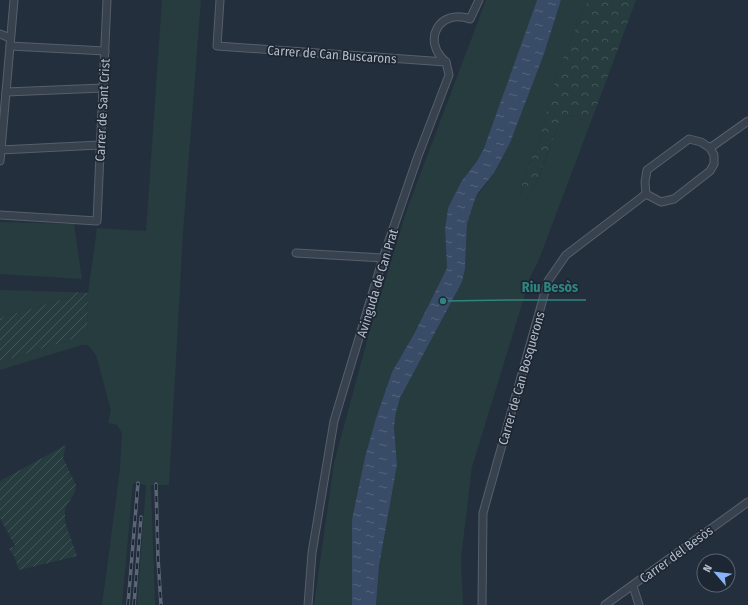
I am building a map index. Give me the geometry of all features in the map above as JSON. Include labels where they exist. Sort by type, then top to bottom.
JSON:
[{"type":"street","points":[[0,161],[14,0]]},
{"type":"street","name":"Carrer de Sant Crist","points":[[0,215],[97,221],[108,0]]},
{"type":"street","name":"Carrer de Can Buscarons","points":[[220,0],[217,46],[446,62]]},
{"type":"street","points":[[446,62],[440,56],[434,42],[434,35],[437,28],[448,18],[455,16],[462,16],[470,19],[479,0]]},
{"type":"street","points":[[0,34],[10,38]]},
{"type":"street","points":[[10,46],[105,50]]},
{"type":"street","name":"Avinguda de Can Prat","points":[[308,605],[312,553],[334,421],[383,258],[418,156],[449,75],[446,62]]},
{"type":"street","points":[[6,92],[103,88]]},
{"type":"street","points":[[710,148],[748,121]]},
{"type":"street","points":[[689,139],[701,142],[710,148],[714,154],[714,164],[710,171],[674,199],[661,202],[646,194],[645,182],[647,170],[689,139]]},
{"type":"street","points":[[0,150],[100,145]]},
{"type":"street","name":"Carrer de Can Bosquerons","points":[[482,605],[482,513],[548,281],[566,255],[646,194]]},
{"type":"street","points":[[296,253],[383,258]]},
{"type":"street","name":"Carrer del Besòs","points":[[604,605],[633,586],[748,502]]},
{"type":"street","points":[[633,586],[639,605]]},
{"type":"green space","points":[[162,0],[201,0],[183,233],[169,485],[151,485],[155,605],[137,605],[146,485],[133,483],[122,605],[102,605],[120,469],[122,433],[117,425],[108,423],[111,410],[96,355],[90,347],[87,345],[82,345],[0,370],[0,362],[79,337],[87,332],[88,293],[97,228],[146,231]]},
{"type":"green space","points":[[486,0],[537,0],[484,148],[477,161],[461,182],[448,208],[445,229],[447,268],[414,334],[392,372],[376,418],[365,457],[352,519],[352,605],[314,605],[334,463],[368,337],[406,212]]},
{"type":"green space","points":[[561,0],[588,0],[558,70],[538,145],[524,176],[520,196],[526,199],[532,191],[562,120],[570,115],[590,124],[538,262],[531,275],[472,467],[461,558],[463,605],[376,605],[379,566],[397,465],[394,427],[397,405],[462,282],[465,269],[467,224],[475,199],[494,173],[510,143],[544,54]]},
{"type":"green space","points":[[588,0],[636,0],[590,124],[570,115],[562,120],[532,191],[526,199],[520,196],[524,176],[538,145],[558,70]]},
{"type":"green space","points":[[0,222],[74,224],[82,279],[0,274]]},
{"type":"green space","points":[[0,290],[73,292],[67,298],[0,318]]},
{"type":"green space","points":[[73,292],[88,293],[87,332],[79,337],[0,362],[0,318],[67,298]]},
{"type":"green space","points":[[66,445],[63,458],[76,485],[75,492],[65,508],[65,522],[77,556],[19,570],[14,556],[9,549],[15,546],[0,518],[0,481]]},
{"type":"water","points":[[537,0],[561,0],[544,54],[510,143],[494,173],[475,199],[467,224],[465,269],[462,282],[400,398],[394,427],[397,465],[379,566],[376,605],[352,605],[352,519],[365,457],[376,418],[392,372],[414,334],[447,268],[445,229],[448,208],[461,182],[477,161],[484,148]]},
{"type":"railway","points":[[128,605],[138,483]]},
{"type":"railway","points":[[156,484],[161,605]]},
{"type":"railway","points":[[134,605],[141,517]]},
{"type":"place","name":"Riu Besòs","points":[[443,301]]}]
